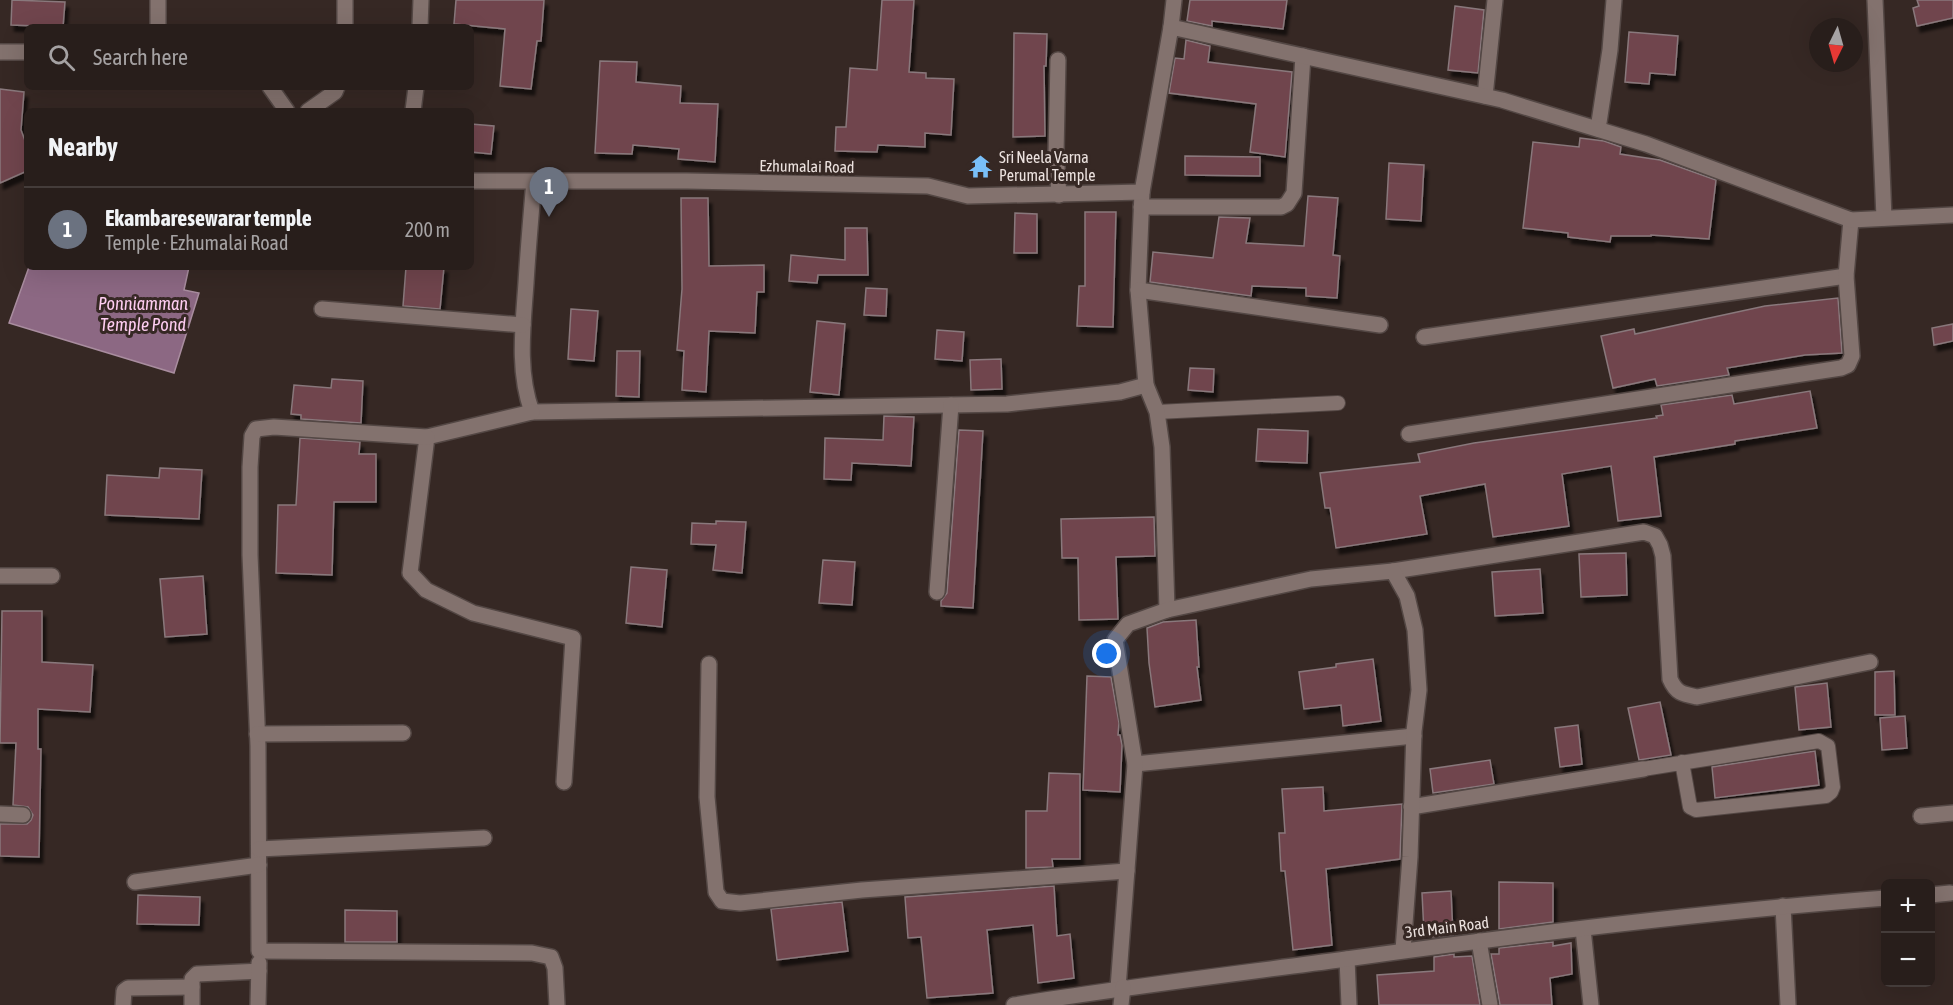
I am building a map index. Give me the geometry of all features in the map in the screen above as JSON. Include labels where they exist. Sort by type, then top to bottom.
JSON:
[{"type":"street","points":[[158,0],[158,24]]},
{"type":"street","points":[[345,0],[345,24]]},
{"type":"street","points":[[420,24],[421,0]]},
{"type":"street","points":[[1167,610],[1162,447],[1157,412],[1146,385],[1138,290],[1141,199],[1174,0]]},
{"type":"street","points":[[1485,96],[1495,0]]},
{"type":"street","points":[[1598,129],[1610,50],[1614,0]]},
{"type":"street","points":[[1875,0],[1884,218]]},
{"type":"street","points":[[1171,27],[1485,96],[1646,144],[1851,220],[1953,215]]},
{"type":"street","points":[[1,54],[24,52]]},
{"type":"street","name":"Ezhumalai Road","points":[[474,181],[687,181],[928,186],[968,196],[1059,195],[1281,207],[1287,204],[1294,193],[1303,56]]},
{"type":"street","points":[[1058,60],[1056,153],[1059,195]]},
{"type":"street","points":[[272,90],[285,108]]},
{"type":"street","points":[[312,108],[336,90]]},
{"type":"street","points":[[413,108],[416,90]]},
{"type":"street","points":[[532,412],[527,398],[522,362],[534,181]]},
{"type":"street","points":[[1409,434],[1841,368],[1848,365],[1852,356],[1846,276],[1851,220]]},
{"type":"street","points":[[1424,337],[1846,276]]},
{"type":"street","points":[[1138,290],[1380,325]]},
{"type":"street","points":[[322,309],[523,325]]},
{"type":"street","points":[[258,1005],[257,734],[250,555],[250,467],[252,436],[256,429],[274,427],[427,437],[532,412],[1007,404],[1120,392],[1146,385]]},
{"type":"street","points":[[937,592],[951,405]]},
{"type":"street","points":[[427,437],[410,573],[426,591],[474,613],[573,638],[564,782]]},
{"type":"street","points":[[1121,1005],[1135,764],[1116,640],[1128,624],[1167,610],[1311,579],[1393,571],[1644,532],[1655,536],[1663,556],[1670,679],[1674,689],[1685,695],[1697,697],[1870,662]]},
{"type":"street","points":[[1393,571],[1407,596],[1415,630],[1419,690],[1414,736],[1403,950]]},
{"type":"street","points":[[0,576],[52,576]]},
{"type":"street","points":[[710,664],[707,797],[716,892],[722,901],[740,903],[862,890],[1127,871]]},
{"type":"street","points":[[257,734],[403,733]]},
{"type":"street","points":[[1135,764],[1414,736]]},
{"type":"street","points":[[1411,807],[1643,769]]},
{"type":"street","points":[[1921,816],[1953,813]]},
{"type":"street","points":[[0,814],[23,815]]},
{"type":"street","points":[[259,849],[484,838]]},
{"type":"street","points":[[135,882],[259,865]]},
{"type":"street","points":[[1935,894],[1950,893]]},
{"type":"street","name":"3rd Main Road","points":[[1014,1005],[1121,988],[1403,950],[1783,906],[1881,898]]},
{"type":"street","points":[[1783,906],[1788,1005]]},
{"type":"street","points":[[1583,929],[1591,1005]]},
{"type":"street","points":[[1479,941],[1490,1005]]},
{"type":"street","points":[[259,951],[532,953],[551,957],[555,968],[557,1005]]},
{"type":"street","points":[[1347,959],[1349,1005]]},
{"type":"street","points":[[192,1005],[192,979],[197,974],[259,971]]},
{"type":"street","points":[[123,1005],[124,991],[128,987],[192,987]]},
{"type":"lane","points":[[1157,412],[1338,403]]},
{"type":"lane","points":[[1643,769],[1682,762],[1820,741],[1828,746],[1833,787],[1826,796],[1696,810],[1690,807],[1682,762]]},
{"type":"water","name":"Ponniamman Temple Pond","points":[[28,270],[188,270],[184,290],[199,293],[174,373],[9,323]]},
{"type":"building","points":[[12,0],[65,2],[63,24],[11,25]]},
{"type":"building","points":[[456,0],[544,0],[541,41],[537,41],[531,89],[500,86],[505,29],[474,26],[474,24],[454,24]]},
{"type":"building","points":[[882,0],[914,0],[909,72],[926,73],[926,78],[954,79],[951,135],[925,133],[925,147],[878,145],[877,152],[835,151],[836,127],[846,127],[850,68],[877,70]]},
{"type":"building","points":[[1190,0],[1287,0],[1283,29],[1212,21],[1212,26],[1187,21]]},
{"type":"building","points":[[1917,0],[1953,0],[1953,18],[1917,26],[1913,8],[1919,6]]},
{"type":"building","points":[[1455,6],[1484,10],[1478,73],[1448,70]]},
{"type":"building","points":[[1629,32],[1678,36],[1675,75],[1650,73],[1649,84],[1625,82]]},
{"type":"building","points":[[1014,33],[1047,34],[1046,66],[1044,66],[1045,136],[1013,137]]},
{"type":"building","points":[[1186,40],[1210,46],[1208,62],[1292,72],[1285,157],[1250,152],[1256,104],[1169,93],[1175,58],[1184,59]]},
{"type":"building","points":[[600,61],[637,62],[636,82],[681,86],[680,103],[718,104],[715,162],[678,159],[679,149],[633,145],[632,154],[595,153]]},
{"type":"building","points":[[0,89],[24,92],[21,130],[24,138],[24,172],[0,183]]},
{"type":"building","points":[[474,124],[494,126],[491,154],[474,152]]},
{"type":"building","points":[[1580,138],[1604,141],[1621,147],[1620,154],[1660,160],[1716,180],[1709,239],[1651,235],[1611,236],[1610,242],[1568,237],[1568,233],[1523,228],[1533,142],[1579,147]]},
{"type":"building","points":[[1185,156],[1260,157],[1260,176],[1185,175]]},
{"type":"building","points":[[1389,163],[1424,165],[1421,221],[1386,219]]},
{"type":"building","points":[[1308,196],[1338,198],[1333,255],[1340,256],[1337,298],[1306,296],[1306,288],[1252,286],[1251,296],[1150,282],[1153,252],[1213,258],[1219,217],[1250,218],[1246,243],[1304,246]]},
{"type":"building","points":[[681,198],[708,198],[709,266],[764,265],[764,292],[757,292],[755,333],[709,331],[706,392],[682,390],[684,351],[677,350],[682,289]]},
{"type":"building","points":[[1085,212],[1116,212],[1113,327],[1077,326],[1079,286],[1085,286]]},
{"type":"building","points":[[1015,213],[1037,214],[1037,253],[1014,253]]},
{"type":"building","points":[[845,228],[867,228],[868,275],[818,275],[817,283],[789,281],[791,255],[845,260]]},
{"type":"building","points":[[406,270],[444,270],[440,309],[403,306]]},
{"type":"building","points":[[866,288],[887,289],[886,316],[864,315]]},
{"type":"building","points":[[1838,298],[1842,353],[1805,355],[1727,368],[1729,375],[1657,386],[1655,379],[1613,388],[1601,336],[1634,329],[1635,334],[1765,306]]},
{"type":"building","points":[[571,309],[598,311],[594,361],[568,359]]},
{"type":"building","points":[[817,321],[845,324],[839,395],[810,392]]},
{"type":"building","points":[[1953,324],[1953,341],[1934,345],[1932,328]]},
{"type":"building","points":[[937,330],[964,332],[962,361],[935,359]]},
{"type":"building","points":[[617,351],[640,351],[639,397],[616,396]]},
{"type":"building","points":[[1001,359],[1002,389],[971,390],[970,360]]},
{"type":"building","points":[[1190,368],[1214,369],[1213,392],[1188,390]]},
{"type":"building","points":[[332,379],[363,381],[361,423],[301,419],[301,415],[291,414],[294,385],[331,388]]},
{"type":"building","points":[[1810,391],[1817,428],[1654,457],[1661,516],[1618,521],[1611,466],[1562,474],[1569,526],[1493,537],[1485,484],[1420,496],[1427,534],[1336,548],[1330,508],[1325,508],[1320,473],[1420,462],[1418,454],[1474,443],[1657,418],[1656,416],[1663,415],[1661,405],[1732,395],[1734,404]]},
{"type":"building","points":[[884,416],[914,417],[911,466],[852,463],[851,480],[824,479],[825,438],[883,440]]},
{"type":"building","points":[[1258,429],[1308,431],[1307,463],[1256,461]]},
{"type":"building","points":[[959,430],[983,431],[973,608],[941,606],[941,601],[947,593]]},
{"type":"building","points":[[300,438],[360,442],[359,454],[376,454],[376,502],[334,502],[332,575],[276,573],[278,505],[296,505]]},
{"type":"building","points":[[160,468],[202,470],[199,519],[105,515],[107,475],[159,478]]},
{"type":"building","points":[[1154,517],[1155,556],[1116,557],[1118,619],[1079,620],[1078,558],[1062,558],[1061,519]]},
{"type":"building","points":[[716,521],[746,522],[742,573],[713,570],[716,545],[691,544],[692,523],[716,524]]},
{"type":"building","points":[[1626,553],[1627,595],[1581,597],[1579,554]]},
{"type":"building","points":[[823,560],[855,562],[852,605],[819,603]]},
{"type":"building","points":[[631,567],[667,570],[662,627],[626,623]]},
{"type":"building","points":[[1540,569],[1543,613],[1495,616],[1492,572]]},
{"type":"building","points":[[203,576],[207,634],[165,637],[160,579]]},
{"type":"building","points":[[2,611],[42,611],[42,662],[93,665],[90,712],[38,709],[38,749],[41,749],[39,857],[0,856],[0,824],[27,824],[33,815],[28,807],[13,805],[16,743],[0,743]]},
{"type":"building","points":[[1196,620],[1199,667],[1197,667],[1201,700],[1155,707],[1147,628],[1163,622]]},
{"type":"building","points":[[1373,659],[1381,721],[1343,726],[1341,705],[1304,709],[1299,672]]},
{"type":"building","points":[[1894,671],[1895,715],[1875,715],[1875,672]]},
{"type":"building","points":[[1087,676],[1111,677],[1119,723],[1118,735],[1120,735],[1122,745],[1120,792],[1083,790]]},
{"type":"building","points":[[1827,683],[1831,727],[1799,730],[1795,687]]},
{"type":"building","points":[[1660,702],[1671,755],[1639,760],[1628,708]]},
{"type":"building","points":[[1905,716],[1907,748],[1882,750],[1880,718]]},
{"type":"building","points":[[1578,725],[1582,764],[1560,767],[1555,728]]},
{"type":"building","points":[[1815,751],[1819,785],[1715,798],[1712,767]]},
{"type":"building","points":[[1490,760],[1494,784],[1433,793],[1430,769]]},
{"type":"building","points":[[1049,773],[1080,774],[1080,859],[1052,859],[1053,867],[1026,868],[1026,811],[1047,811]]},
{"type":"building","points":[[1323,787],[1324,811],[1402,804],[1400,859],[1326,869],[1332,945],[1293,950],[1285,871],[1281,871],[1279,833],[1285,833],[1282,789]]},
{"type":"building","points":[[1499,882],[1553,883],[1553,922],[1499,929]]},
{"type":"building","points":[[1054,886],[1057,936],[1070,934],[1074,978],[1038,983],[1033,925],[987,930],[993,993],[927,998],[921,937],[908,938],[905,897]]},
{"type":"building","points":[[1451,891],[1453,935],[1432,937],[1432,933],[1424,933],[1422,893]]},
{"type":"building","points":[[138,895],[200,897],[199,925],[137,924]]},
{"type":"building","points":[[842,902],[848,951],[777,960],[771,909]]},
{"type":"building","points":[[345,910],[397,911],[397,942],[345,942]]},
{"type":"building","points":[[1553,942],[1553,946],[1571,943],[1572,974],[1550,978],[1552,1005],[1500,1005],[1491,954],[1499,954],[1499,948]]},
{"type":"building","points":[[1454,954],[1454,957],[1472,956],[1480,1005],[1379,1005],[1377,975],[1434,971],[1434,957]]},
{"type":"place","name":"Sri Neela Varna Perumal Temple","points":[[981,166]]},
{"type":"place","name":"Ekambaresewarar temple","points":[[549,217]]}]
